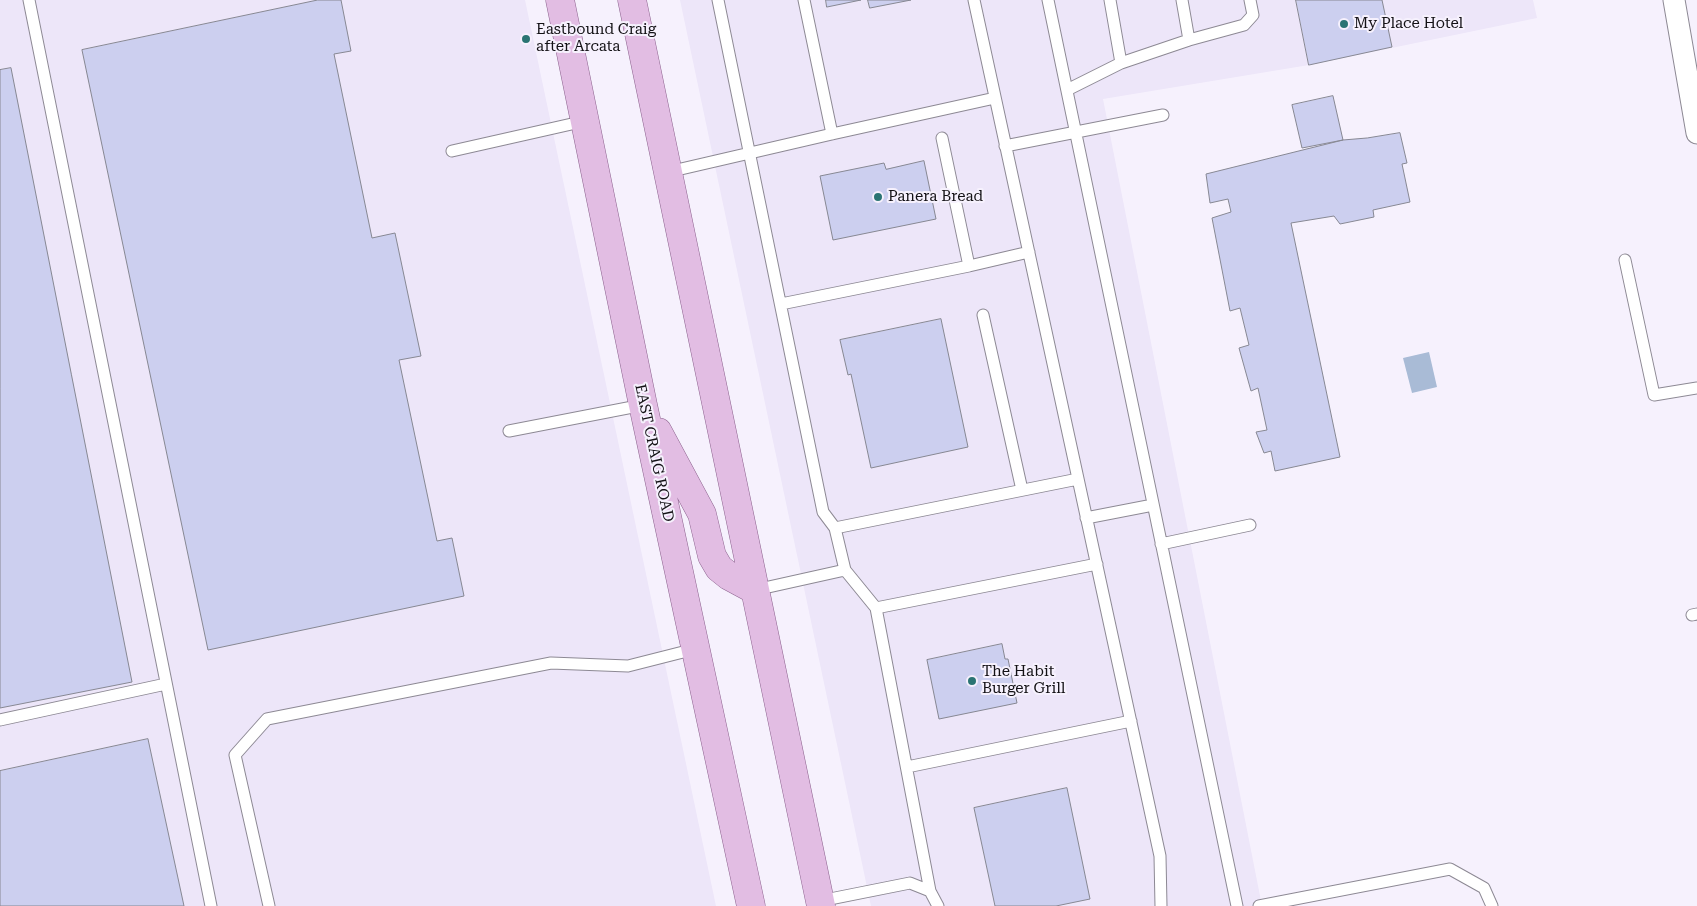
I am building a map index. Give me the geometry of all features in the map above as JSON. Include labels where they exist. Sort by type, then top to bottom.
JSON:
[{"type":"main road","name":"EAST CRAIG ROAD","points":[[560,0],[643,405],[751,906]]},
{"type":"main road","points":[[632,0],[820,904]]},
{"type":"main road","points":[[643,405],[702,514],[712,556],[719,568],[729,576],[755,590]]},
{"type":"street","points":[[1674,0],[1690,50],[1697,133]]},
{"type":"lane","points":[[29,0],[211,906]]},
{"type":"lane","points":[[718,0],[823,512],[835,528],[845,570],[876,608],[930,891],[938,906]]},
{"type":"lane","points":[[804,0],[832,134]]},
{"type":"lane","points":[[974,0],[1160,856],[1160,906]]},
{"type":"lane","points":[[1048,0],[1238,906]]},
{"type":"lane","points":[[1110,0],[1121,63]]},
{"type":"lane","points":[[1182,0],[1189,40]]},
{"type":"lane","points":[[1067,90],[1121,63],[1189,40],[1244,25],[1253,15],[1250,0]]},
{"type":"lane","points":[[668,172],[995,98]]},
{"type":"lane","points":[[1005,146],[1163,115]]},
{"type":"lane","points":[[452,151],[585,121]]},
{"type":"lane","points":[[942,138],[969,266]]},
{"type":"lane","points":[[781,304],[1029,252]]},
{"type":"lane","points":[[1625,260],[1654,395],[1697,388]]},
{"type":"lane","points":[[983,315],[1022,490]]},
{"type":"lane","points":[[509,431],[643,405]]},
{"type":"lane","points":[[835,528],[1078,479]]},
{"type":"lane","points":[[1086,518],[1153,505]]},
{"type":"lane","points":[[1161,544],[1250,525]]},
{"type":"lane","points":[[876,608],[1097,564]]},
{"type":"lane","points":[[755,590],[845,570]]},
{"type":"lane","points":[[269,906],[236,755],[267,719],[551,663],[628,666],[696,649]]},
{"type":"lane","points":[[0,720],[166,684]]},
{"type":"lane","points":[[907,766],[1131,721]]},
{"type":"lane","points":[[1259,906],[1450,869],[1484,888],[1492,906]]},
{"type":"lane","points":[[820,904],[910,883],[930,891]]},
{"type":"shaded area","points":[[0,0],[525,0],[716,906],[0,906]]},
{"type":"shaded area","points":[[680,0],[1533,0],[1537,18],[1309,65],[1103,99],[1262,906],[871,906]]},
{"type":"water","points":[[1429,352],[1437,387],[1412,393],[1403,358]]},
{"type":"building","points":[[318,0],[341,0],[351,51],[334,54],[372,238],[395,233],[421,356],[399,360],[437,541],[452,538],[464,596],[208,650],[82,50]]},
{"type":"building","points":[[826,0],[861,0],[827,7]]},
{"type":"building","points":[[868,0],[911,0],[870,8]]},
{"type":"building","name":"My Place Hotel","points":[[1296,0],[1382,0],[1392,47],[1309,65]]},
{"type":"building","points":[[11,68],[132,682],[0,708],[0,70]]},
{"type":"building","points":[[1333,96],[1343,140],[1302,148],[1292,105]]},
{"type":"building","points":[[1400,133],[1407,163],[1402,164],[1410,202],[1373,210],[1374,217],[1340,224],[1334,216],[1291,223],[1340,457],[1275,471],[1271,451],[1264,453],[1256,432],[1267,430],[1258,388],[1251,391],[1239,348],[1249,345],[1240,308],[1230,311],[1212,218],[1231,212],[1228,199],[1210,203],[1206,174],[1343,140]]},
{"type":"building","name":"Panera Bread","points":[[924,161],[936,219],[833,240],[820,176],[884,163],[886,169]]},
{"type":"building","points":[[941,319],[968,447],[871,468],[851,374],[848,375],[840,340]]},
{"type":"building","name":"The Habit Burger Grill","points":[[1002,644],[1005,659],[1008,659],[1017,703],[939,719],[927,660]]},
{"type":"building","points":[[148,739],[184,906],[0,906],[0,771]]},
{"type":"building","points":[[1067,788],[1090,899],[1056,906],[995,906],[974,808]]},
{"type":"place","name":"My Place Hotel","points":[[1344,24]]},
{"type":"place","name":"Eastbound Craig after Arcata","points":[[526,39]]},
{"type":"place","name":"Panera Bread","points":[[878,197]]},
{"type":"place","name":"The Habit Burger Grill","points":[[972,681]]}]
